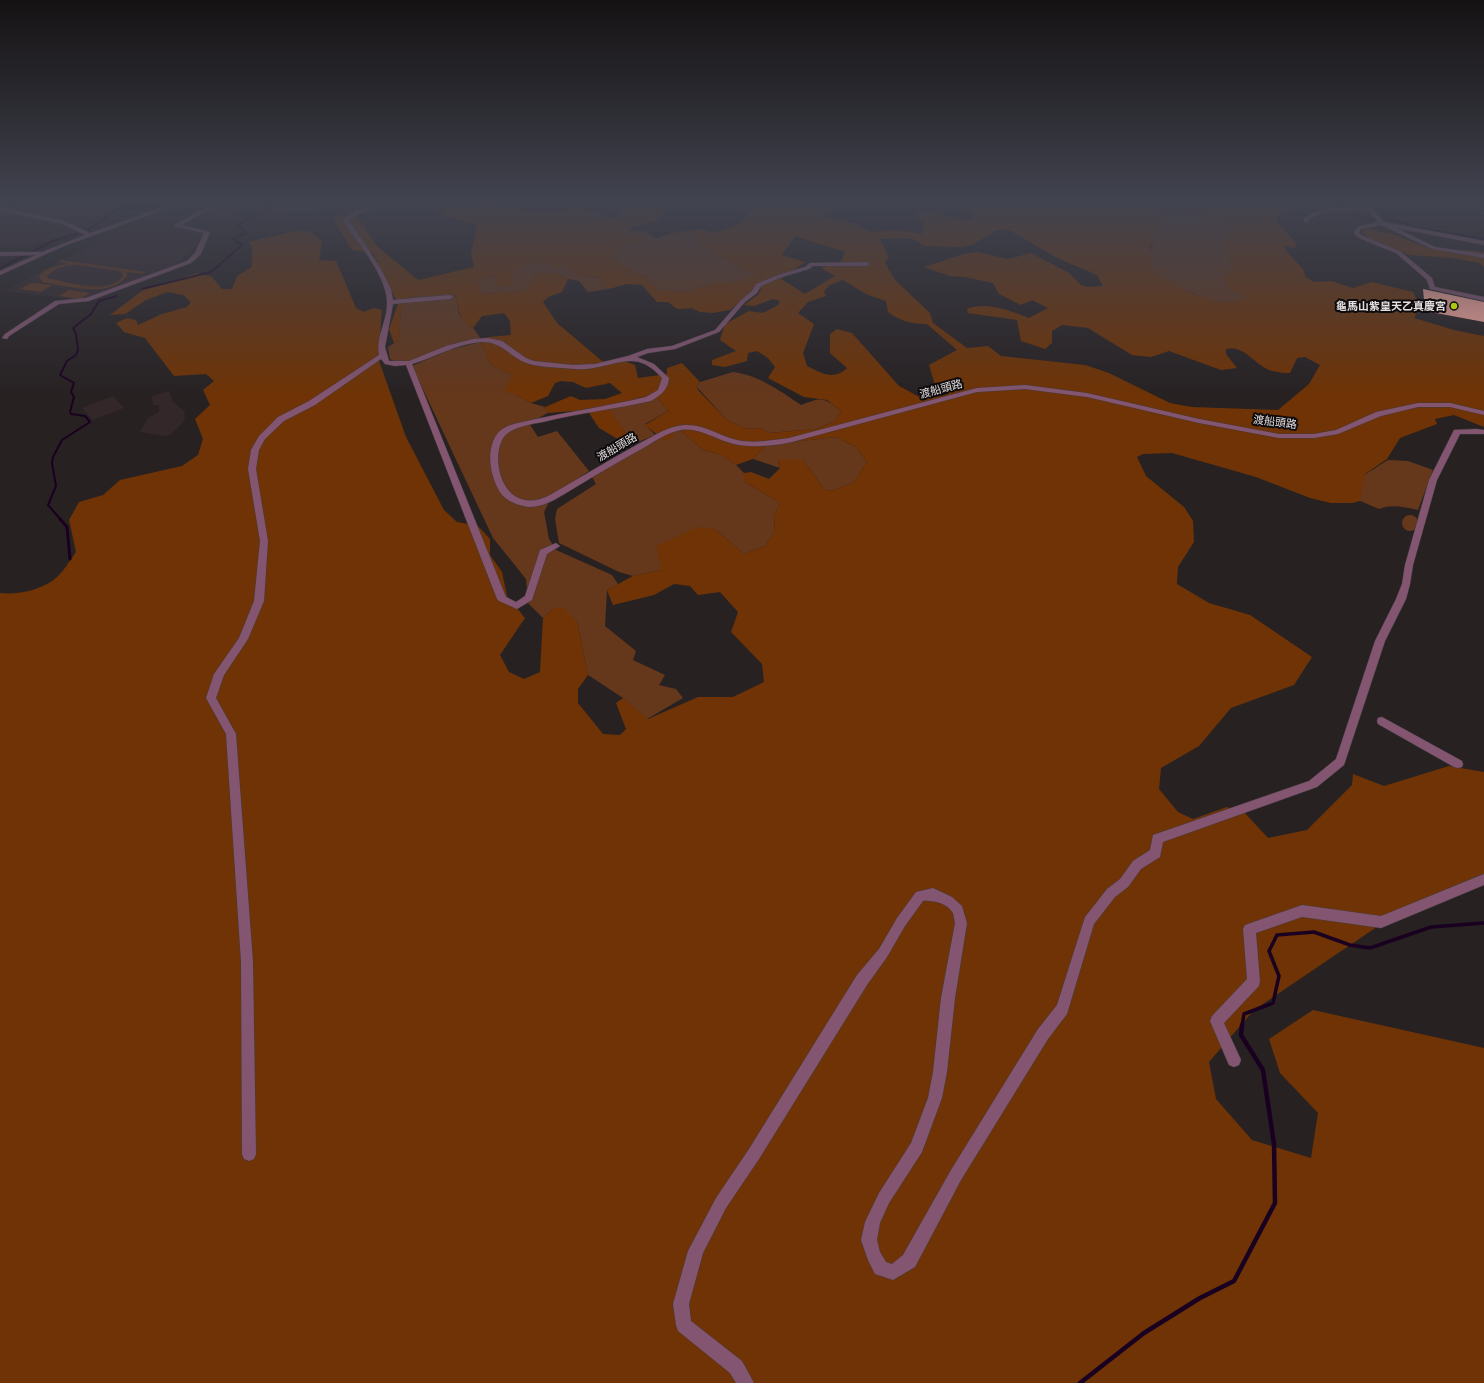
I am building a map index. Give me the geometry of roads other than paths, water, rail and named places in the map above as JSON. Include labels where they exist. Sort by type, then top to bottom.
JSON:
[{"type":"street","points":[[0,273],[13,267]]},
{"type":"street","points":[[5,338],[7,335],[57,302],[87,300],[177,267]]},
{"type":"street","points":[[249,1154],[248,962],[231,734],[211,698],[219,674],[243,639],[259,601],[264,541],[252,469],[255,450],[262,438],[280,419],[312,403],[383,355],[381,351],[382,338],[390,302],[386,283],[376,267]]},
{"type":"street","points":[[630,358],[647,351],[673,348],[717,331],[743,301],[755,292],[758,286],[780,276],[809,267]]},
{"type":"street","points":[[1415,267],[1430,279],[1432,288],[1484,299]]},
{"type":"street","points":[[390,302],[450,297]]},
{"type":"street","name":"渡船頭路","points":[[383,355],[388,363],[394,365],[408,363],[448,347],[491,339],[500,342],[525,359],[548,365],[587,367],[621,358],[630,358],[640,360],[660,371],[666,378],[665,386],[659,393],[648,399],[634,403],[580,411],[525,423],[503,433],[497,440],[494,452],[494,466],[504,491],[511,498],[522,503],[534,504],[551,498],[633,450],[666,432],[677,428],[696,428],[736,442],[759,444],[789,440],[977,390],[1025,387],[1049,389],[1123,403],[1199,421],[1279,436],[1314,436],[1338,432],[1379,414],[1418,405],[1450,405],[1484,413]]},
{"type":"street","points":[[408,363],[502,599],[517,606],[528,598],[543,552],[556,546]]},
{"type":"street","points":[[746,1383],[736,1367],[684,1325],[681,1304],[696,1251],[721,1204],[800,1080],[820,1045],[862,980],[883,953],[901,922],[920,896],[933,894],[948,901],[958,910],[961,923],[948,998],[940,1072],[935,1098],[917,1147],[884,1198],[873,1222],[870,1234],[869,1240],[873,1255],[881,1268],[892,1272],[909,1261],[956,1175],[1043,1034],[1062,1009],[1089,921],[1111,893],[1124,883],[1137,865],[1156,853],[1157,839],[1313,784],[1340,762],[1380,641],[1401,599],[1406,584],[1409,565],[1433,480],[1457,432],[1484,432]]},
{"type":"street","points":[[1382,721],[1458,764]]},
{"type":"street","points":[[1234,1060],[1217,1021],[1254,981],[1249,929],[1302,911],[1381,922],[1484,879]]},
{"type":"waterway","points":[[142,289],[211,272],[217,267]]},
{"type":"waterway","points":[[61,520],[48,505],[56,486],[52,463],[53,457],[62,440],[90,422],[85,416],[71,414],[70,412],[74,397],[71,392],[74,383],[60,375],[67,361],[76,355],[78,350],[76,334],[73,328],[91,314],[99,301],[117,296]]},
{"type":"waterway","points":[[60,519],[67,527],[70,559]]},
{"type":"waterway","points":[[1242,1026],[1244,1014],[1273,1003],[1279,976],[1269,951],[1277,935],[1314,932],[1350,945],[1370,948],[1431,927],[1484,923]]},
{"type":"waterway","points":[[1080,1383],[1144,1333],[1200,1298],[1234,1281],[1275,1203],[1274,1144],[1263,1070],[1241,1035],[1242,1025]]},
{"type":"place","name":"龜馬山紫皇天乙真慶宮","points":[[1454,306]]}]
